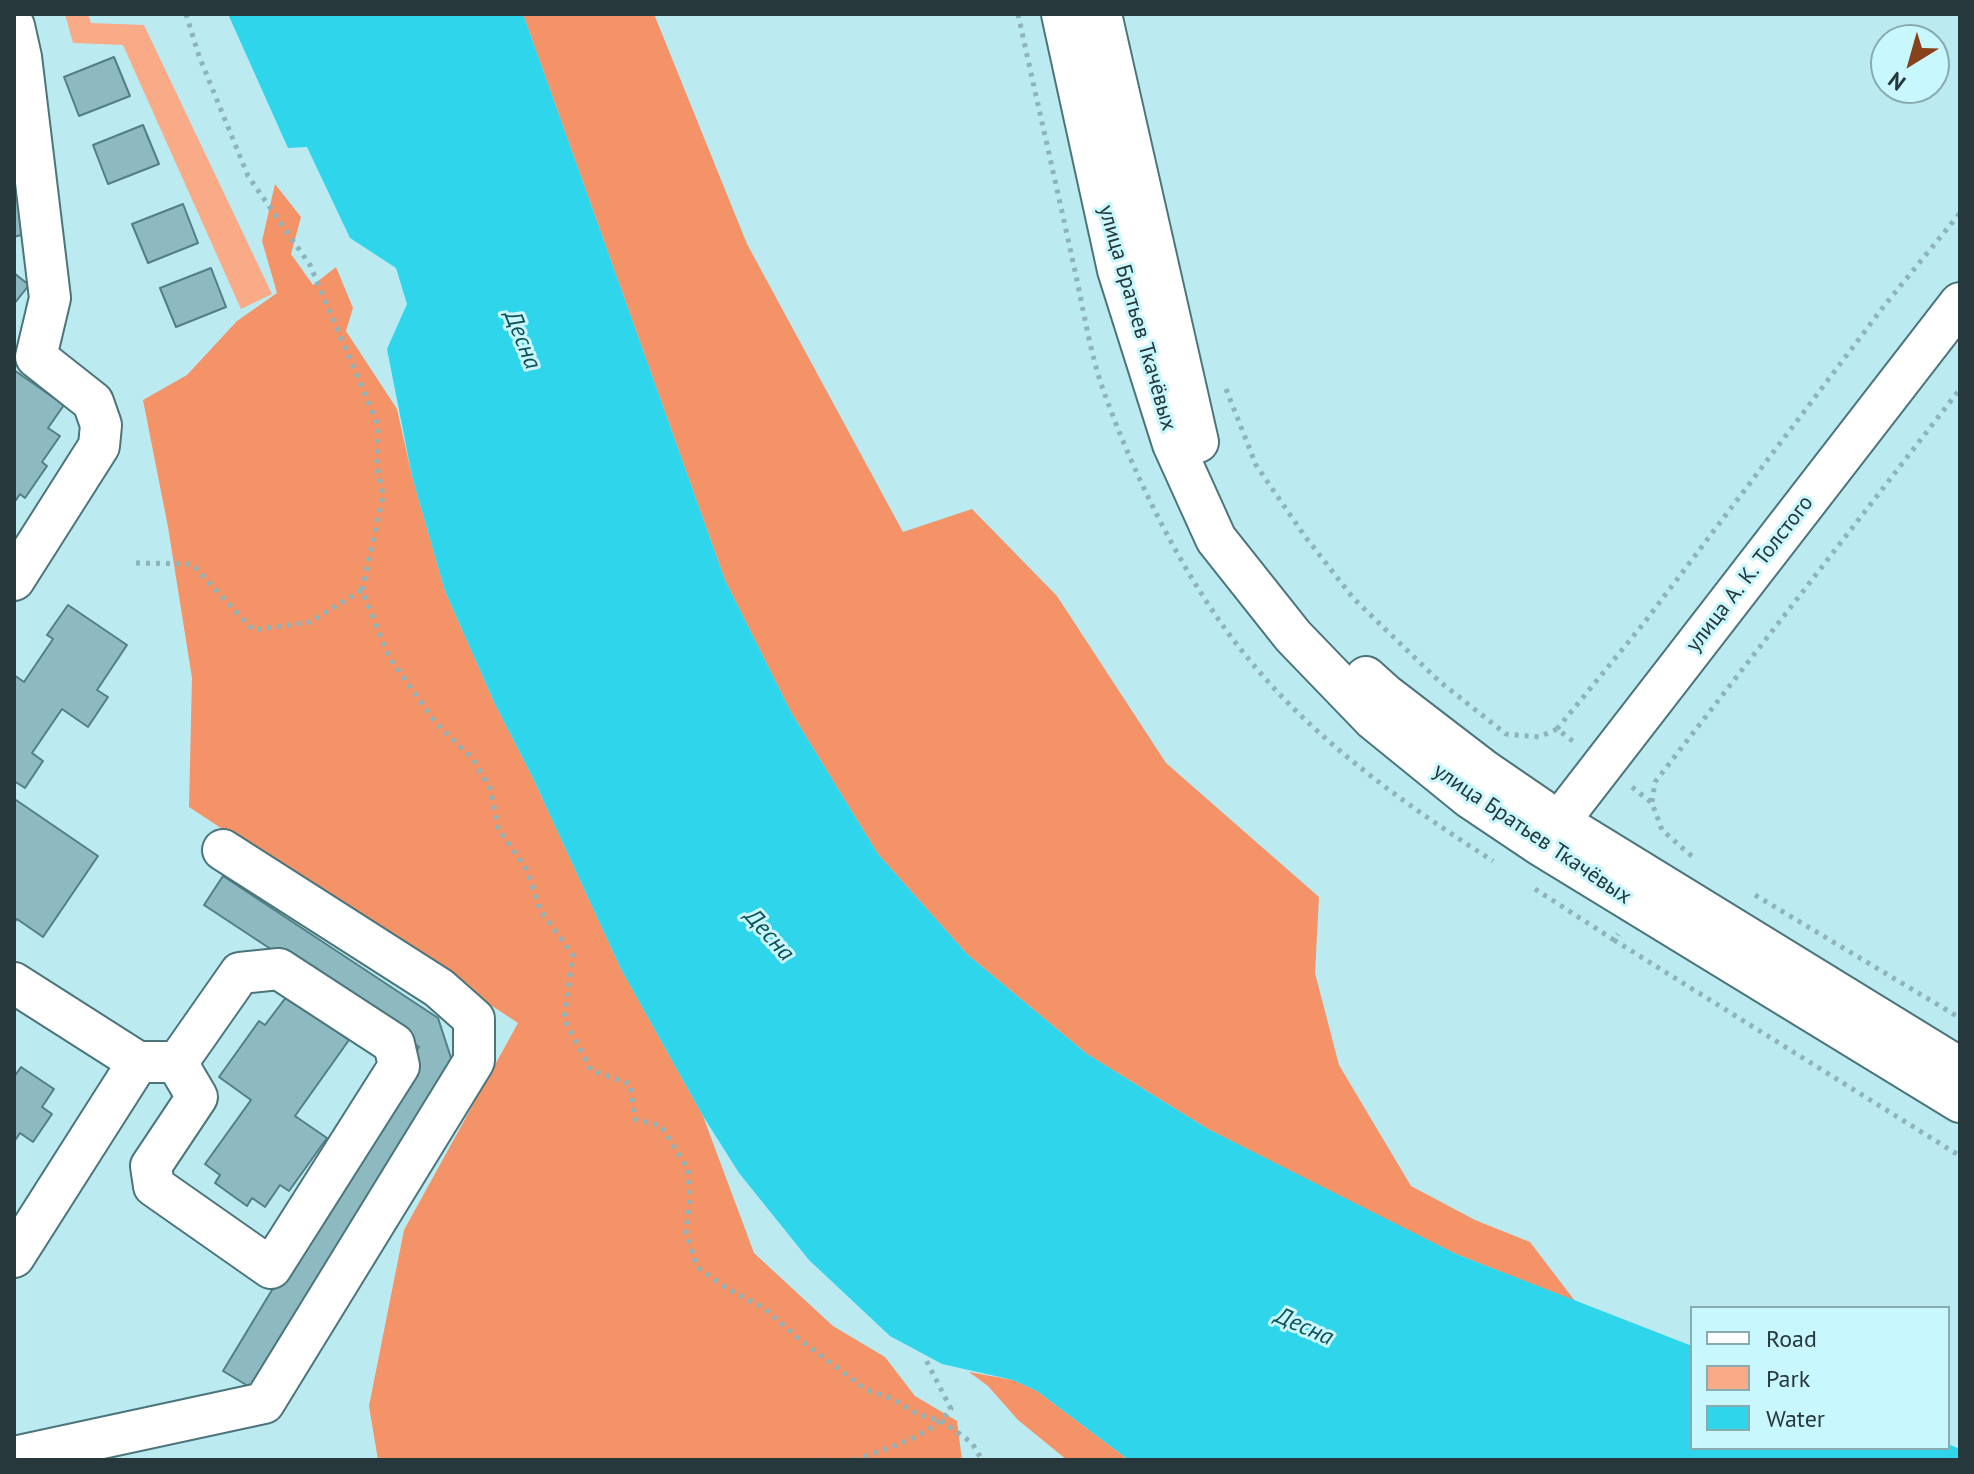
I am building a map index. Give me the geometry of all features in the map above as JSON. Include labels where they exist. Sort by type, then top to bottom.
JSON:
[{"type":"street","name":"улица Братьев Ткачёвых","points":[[1062,14],[1118,270],[1173,444],[1216,539],[1293,636],[1374,720],[1470,798],[1549,833],[1960,1068]]},
{"type":"street","name":"улица Братьев Ткачёвых","points":[[1101,14],[1196,437],[1236,527],[1306,621],[1374,684],[1485,771],[1549,833],[1960,1102]]},
{"type":"street","points":[[14,26],[21,57],[50,298],[25,355],[93,402],[101,425],[99,446],[14,580]]},
{"type":"street","name":"улица А. К. Толстого","points":[[1549,833],[1960,303]]},
{"type":"street","points":[[14,1457],[264,1403],[474,1061],[474,1019],[439,988],[223,850]]},
{"type":"street","points":[[14,983],[157,1062],[197,1097],[151,1166],[154,1186],[271,1268],[399,1066],[394,1044],[279,969],[240,973],[157,1062],[14,1257]]},
{"type":"path","points":[[186,14],[199,56],[248,176],[310,265],[378,425],[377,465],[383,496],[362,590],[389,657],[436,723],[472,758],[490,788],[498,828],[527,870],[540,910],[573,955],[564,1019],[591,1070],[630,1084],[635,1119],[661,1126],[688,1169],[690,1199],[686,1232],[697,1267],[728,1289],[764,1308],[799,1339],[867,1390],[893,1399],[917,1414],[942,1421],[972,1443],[982,1460]]},
{"type":"path","points":[[1222,378],[1256,465],[1304,535],[1354,599],[1439,681],[1506,734],[1539,737],[1557,729],[1644,623],[1884,306],[1960,213]]},
{"type":"path","points":[[1706,866],[1662,830],[1652,803],[1655,782],[1960,389]]},
{"type":"path","points":[[136,563],[192,564],[253,630],[310,622],[362,590]]},
{"type":"path","points":[[1557,729],[1652,803]]},
{"type":"path","points":[[1746,890],[1960,1018]]},
{"type":"path","points":[[1614,940],[1960,1156]]},
{"type":"path","points":[[855,1460],[913,1438],[942,1421],[951,1409],[926,1360]]},
{"type":"green space","points":[[65,14],[88,14],[91,23],[144,25],[272,294],[241,309],[123,45],[73,43]]},
{"type":"shaded area","points":[[523,14],[654,14],[747,244],[903,532],[972,509],[1057,596],[1166,763],[1319,897],[1315,973],[1339,1065],[1411,1186],[1475,1220],[1530,1242],[1575,1301],[1456,1254],[1331,1193],[1208,1129],[1087,1054],[968,955],[878,854],[791,712],[725,580]]},
{"type":"shaded area","points":[[275,184],[301,217],[291,254],[313,285],[336,267],[353,308],[346,331],[397,409],[412,476],[445,591],[621,969],[703,1116],[754,1253],[833,1326],[885,1357],[915,1396],[957,1421],[962,1460],[378,1460],[369,1406],[404,1230],[518,1023],[189,807],[192,678],[168,527],[143,400],[187,375],[237,321],[277,293],[262,241]]},
{"type":"shaded area","points":[[969,1372],[1013,1380],[1037,1391],[1129,1460],[1067,1460],[1018,1420],[988,1386]]},
{"type":"water","name":"Десна","points":[[228,14],[523,14],[725,580],[791,712],[878,854],[968,955],[1087,1054],[1208,1129],[1456,1254],[1690,1345],[1690,1450],[1950,1450],[1950,1445],[1960,1449],[1960,1460],[1129,1460],[1037,1391],[1013,1380],[942,1364],[890,1336],[809,1260],[739,1173],[703,1116],[621,969],[445,591],[412,476],[387,349],[407,304],[396,268],[350,238],[307,147],[288,148]]},
{"type":"building","points":[[114,57],[130,96],[79,116],[64,77]]},
{"type":"building","points":[[143,125],[159,164],[108,184],[93,145]]},
{"type":"building","points":[[14,182],[28,233],[14,237]]},
{"type":"building","points":[[183,204],[198,243],[148,263],[132,224]]},
{"type":"building","points":[[211,268],[226,307],[176,327],[160,288]]},
{"type":"building","points":[[14,273],[29,285],[14,304]]},
{"type":"building","points":[[14,370],[64,405],[48,428],[60,436],[42,462],[47,466],[25,498],[20,494],[14,503]]},
{"type":"building","points":[[68,605],[127,645],[97,690],[108,697],[88,727],[62,709],[32,753],[43,761],[25,788],[14,781],[14,675],[24,682],[53,639],[47,635]]},
{"type":"building","points":[[16,800],[98,856],[43,937],[17,919],[14,923]]},
{"type":"building","points":[[223,876],[438,1018],[454,1067],[258,1392],[223,1371],[419,1047],[204,905]]},
{"type":"building","points":[[287,996],[349,1040],[295,1116],[327,1138],[289,1191],[280,1185],[265,1207],[252,1198],[247,1206],[215,1183],[220,1175],[205,1164],[251,1100],[219,1077],[259,1021],[265,1025]]},
{"type":"building","points":[[21,1067],[54,1089],[42,1107],[52,1114],[33,1142],[20,1133],[14,1142],[14,1077]]}]
